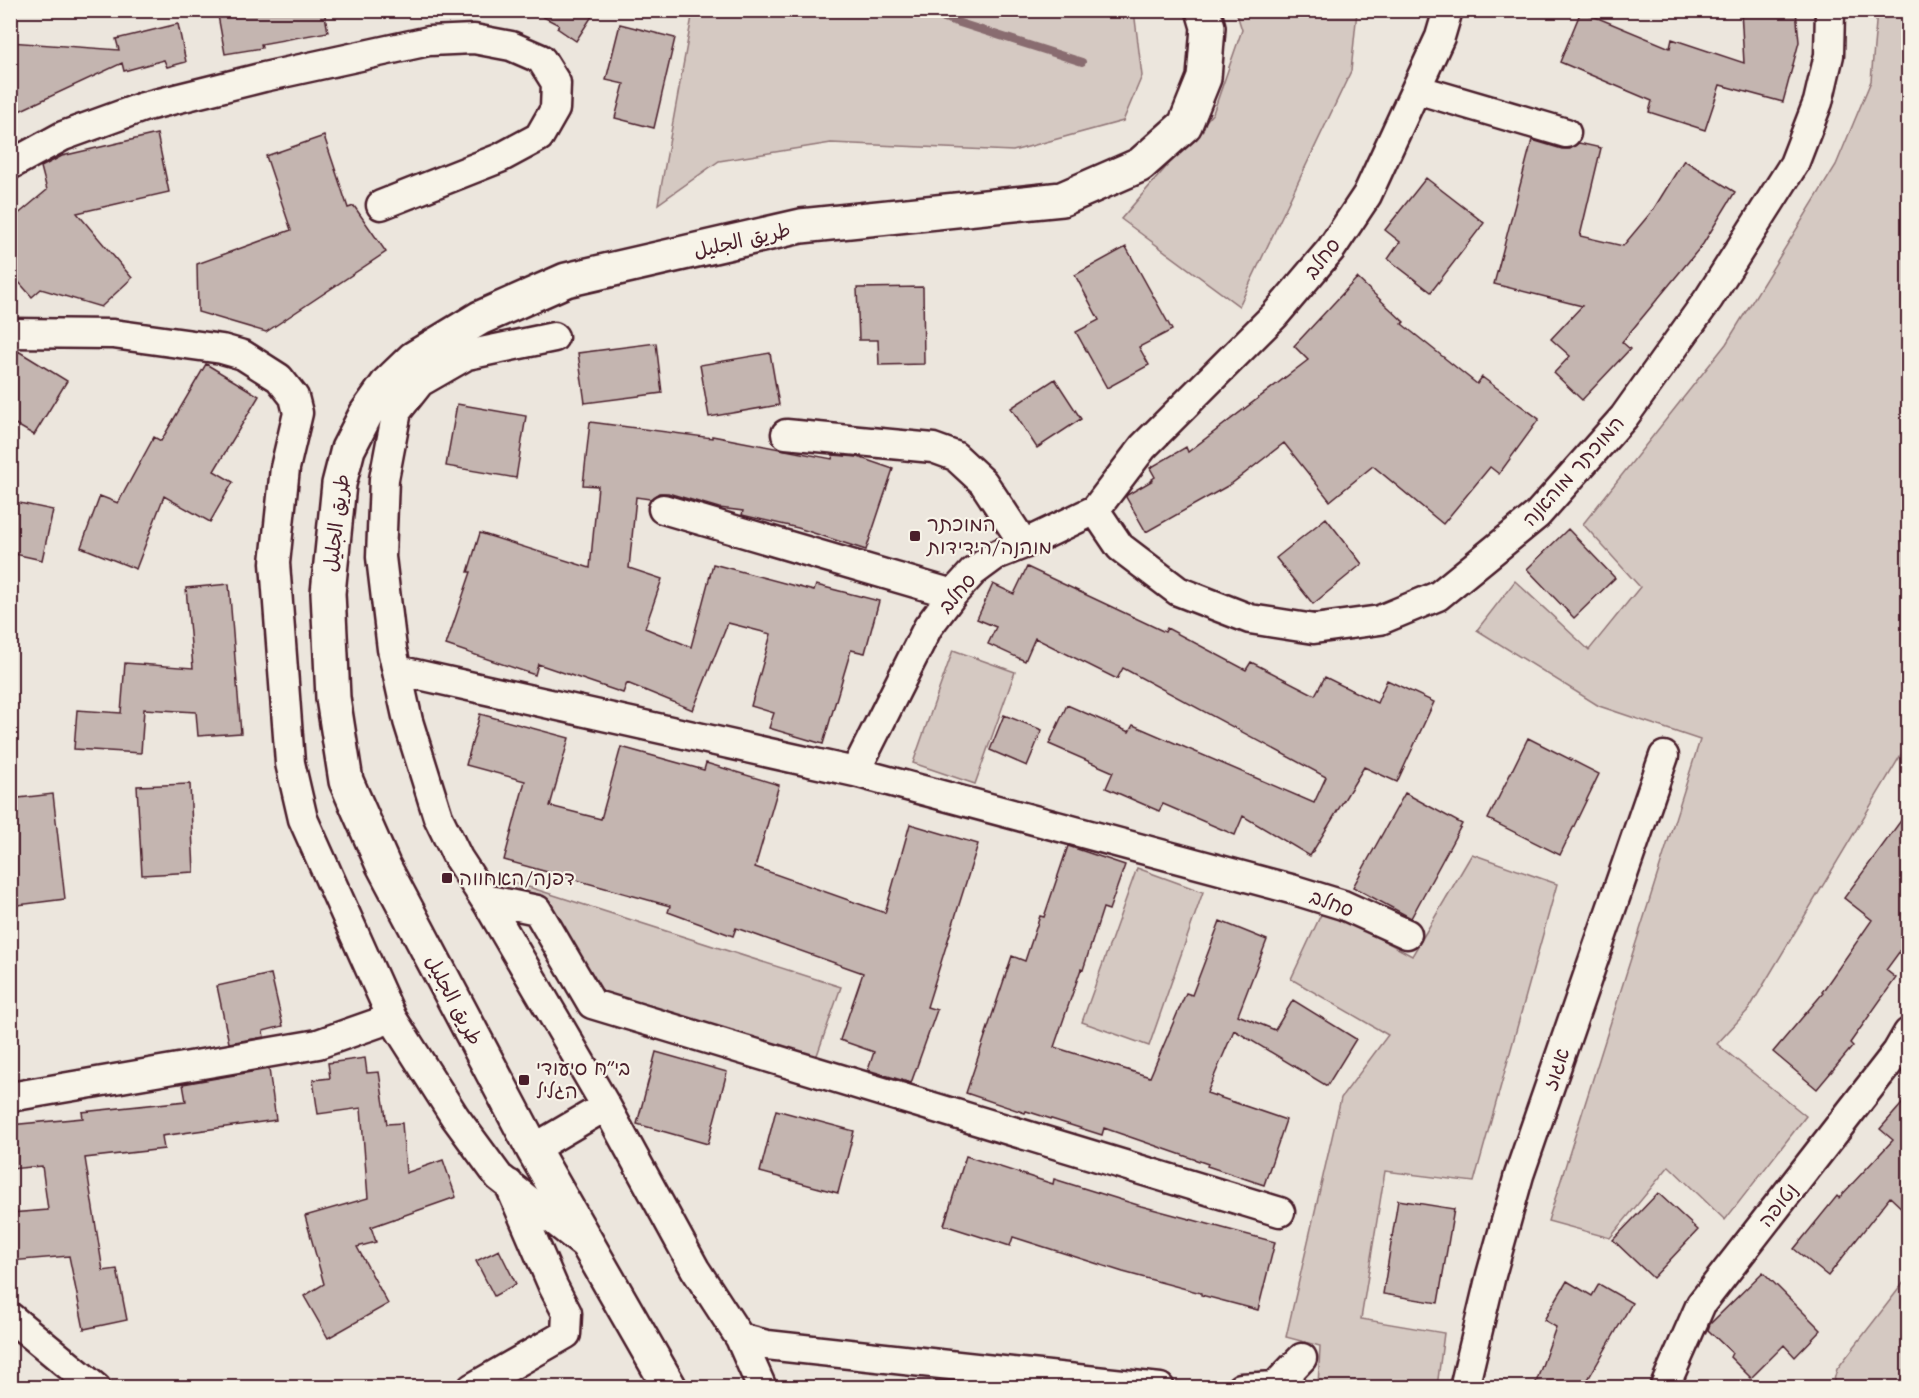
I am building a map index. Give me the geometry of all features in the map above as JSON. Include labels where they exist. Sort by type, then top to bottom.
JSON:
[{"type":"main road","name":"طريق الجليل","points":[[670,1388],[533,1149],[383,866],[346,781],[333,698],[328,593],[339,484],[348,448],[366,414],[388,383],[414,358],[480,318],[566,280],[801,226],[1062,199],[1140,165],[1185,125],[1204,78],[1208,27],[1203,10]]},
{"type":"street","name":"סחלב","points":[[1407,934],[1343,905],[1291,889],[855,772],[928,627],[973,572],[996,555],[1095,510],[1143,447],[1275,315],[1331,249],[1367,195],[1440,37],[1448,10]]},
{"type":"street","name":"המוכתר מוהאנה","points":[[1095,510],[1120,547],[1178,591],[1251,620],[1314,629],[1380,621],[1438,596],[1537,515],[1624,417],[1709,298],[1794,164],[1818,102],[1829,55],[1830,10]]},
{"type":"street","points":[[10,165],[63,136],[144,107],[264,77],[429,41],[474,39],[511,46],[541,59],[556,82],[555,109],[539,137],[500,158],[381,205]]},
{"type":"street","points":[[1416,88],[1566,134]]},
{"type":"street","points":[[10,333],[113,334],[222,349],[243,355],[279,378],[294,397],[298,413],[285,468],[274,563],[290,763],[303,819],[392,1018],[455,1117],[499,1177],[590,1249]]},
{"type":"street","points":[[554,336],[467,356],[420,382],[397,411],[384,479],[381,557],[392,649],[408,721],[438,817],[458,858],[485,899],[606,1106],[695,1269],[740,1338],[762,1388]]},
{"type":"street","points":[[786,434],[933,448],[954,456],[983,482],[1024,544]]},
{"type":"street","points":[[663,509],[953,594]]},
{"type":"street","points":[[397,670],[855,772]]},
{"type":"street","name":"אגוז","points":[[1464,1388],[1491,1275],[1519,1175],[1664,756]]},
{"type":"street","points":[[485,899],[537,910],[592,1004],[1280,1212]]},
{"type":"street","points":[[10,1097],[318,1044],[392,1018]]},
{"type":"street","name":"נטופה","points":[[1664,1388],[1701,1304],[1897,1052],[1908,1033]]},
{"type":"street","points":[[533,1149],[606,1106]]},
{"type":"street","points":[[472,1388],[566,1334],[567,1313],[509,1185]]},
{"type":"street","points":[[10,1317],[96,1388]]},
{"type":"street","points":[[740,1338],[767,1345],[1160,1388]]},
{"type":"street","points":[[1241,1388],[1275,1386],[1302,1358]]},
{"type":"shaded area","points":[[693,11],[1134,11],[1142,76],[1123,121],[1013,151],[831,143],[719,161],[658,204]]},
{"type":"shaded area","points":[[1236,11],[1357,11],[1351,71],[1239,306],[1121,219],[1213,113],[1242,30]]},
{"type":"shaded area","points":[[1877,11],[1908,11],[1908,743],[1749,1009],[1717,1044],[1806,1116],[1725,1220],[1669,1166],[1610,1238],[1548,1221],[1700,740],[1599,706],[1477,630],[1515,581],[1589,650],[1640,587],[1583,524],[1726,344],[1836,165],[1871,81]]},
{"type":"shaded area","points":[[953,650],[1015,672],[975,784],[913,763]]},
{"type":"shaded area","points":[[1472,854],[1557,884],[1474,1182],[1385,1171],[1361,1319],[1444,1333],[1437,1387],[1318,1387],[1320,1346],[1286,1337],[1341,1098],[1388,1035],[1291,979],[1324,908],[1412,956]]},
{"type":"shaded area","points":[[1137,868],[1203,892],[1149,1046],[1082,1022]]},
{"type":"shaded area","points":[[516,883],[841,987],[816,1058],[569,988]]},
{"type":"shaded area","points":[[1908,1277],[1908,1387],[1832,1387],[1837,1369]]},
{"type":"building","points":[[217,10],[324,10],[328,32],[261,44],[262,48],[225,54]]},
{"type":"building","points":[[530,10],[596,10],[576,41],[557,28],[559,25]]},
{"type":"building","points":[[1741,10],[1796,10],[1799,42],[1783,102],[1720,85],[1705,130],[1649,112],[1652,101],[1560,62],[1581,11],[1670,48],[1672,39],[1744,63]]},
{"type":"building","points":[[178,24],[186,62],[167,67],[164,60],[124,71],[122,63],[17,112],[10,100],[10,42],[119,50],[116,39]]},
{"type":"building","points":[[620,24],[675,38],[654,128],[615,118],[624,84],[606,80]]},
{"type":"building","points":[[157,134],[169,192],[77,213],[132,278],[101,307],[41,289],[32,297],[10,272],[10,221],[47,190],[41,167],[62,156]]},
{"type":"building","points":[[324,136],[348,208],[354,206],[386,252],[266,332],[198,312],[197,264],[291,230],[266,156]]},
{"type":"building","points":[[1532,140],[1562,149],[1570,149],[1579,143],[1601,148],[1580,236],[1623,246],[1653,210],[1684,160],[1735,192],[1703,244],[1622,342],[1630,349],[1582,400],[1554,373],[1570,356],[1551,339],[1582,306],[1494,284]]},
{"type":"building","points":[[1426,178],[1484,223],[1431,292],[1388,259],[1400,242],[1385,230]]},
{"type":"building","points":[[1126,247],[1172,330],[1139,347],[1149,365],[1107,388],[1076,332],[1099,320],[1075,275]]},
{"type":"building","points":[[1357,278],[1404,322],[1402,324],[1477,384],[1482,377],[1539,419],[1499,474],[1490,467],[1443,524],[1373,466],[1330,501],[1284,443],[1231,484],[1146,532],[1126,497],[1127,495],[1153,480],[1155,477],[1150,468],[1186,447],[1188,452],[1308,360],[1294,346]]},
{"type":"building","points":[[923,287],[924,364],[879,365],[878,340],[859,340],[857,288]]},
{"type":"building","points":[[656,343],[662,393],[585,403],[578,353]]},
{"type":"building","points":[[18,351],[67,381],[34,435],[10,421],[10,363]]},
{"type":"building","points":[[770,353],[779,405],[709,417],[700,365]]},
{"type":"building","points":[[206,364],[259,396],[214,471],[233,482],[210,522],[164,496],[136,569],[81,547],[100,496],[118,503],[154,437],[161,441]]},
{"type":"building","points":[[1055,379],[1081,419],[1037,448],[1011,408]]},
{"type":"building","points":[[457,404],[526,416],[516,478],[446,466]]},
{"type":"building","points":[[590,422],[712,438],[712,436],[832,459],[833,455],[858,457],[893,469],[866,550],[798,528],[742,515],[743,511],[719,508],[668,493],[659,493],[650,499],[636,497],[629,568],[662,579],[645,628],[691,647],[713,564],[814,591],[816,585],[879,601],[865,653],[851,650],[823,744],[769,728],[774,713],[751,706],[771,634],[728,623],[693,710],[627,683],[623,693],[538,664],[535,675],[446,645],[471,572],[468,572],[480,533],[590,568],[598,486],[583,485]]},
{"type":"building","points":[[10,501],[53,510],[42,560],[10,553]]},
{"type":"building","points":[[1326,518],[1362,564],[1313,604],[1276,558]]},
{"type":"building","points":[[1568,529],[1615,578],[1574,618],[1527,569]]},
{"type":"building","points":[[1027,567],[1165,632],[1167,628],[1246,670],[1251,662],[1315,695],[1325,677],[1377,703],[1387,680],[1434,702],[1397,782],[1364,767],[1310,856],[1243,816],[1235,835],[1163,804],[1159,811],[1106,788],[1113,772],[1049,744],[1067,705],[1129,732],[1133,725],[1314,803],[1326,777],[1123,668],[1117,679],[1035,638],[1025,661],[988,644],[996,627],[977,619],[993,584],[1014,594]]},
{"type":"building","points":[[229,584],[241,733],[198,736],[196,712],[144,709],[141,753],[74,749],[77,710],[121,713],[125,663],[193,668],[186,588]]},
{"type":"building","points":[[480,714],[569,738],[550,806],[601,819],[621,747],[704,770],[706,763],[779,785],[755,867],[885,913],[910,824],[978,844],[927,1007],[937,1010],[911,1083],[868,1070],[874,1052],[840,1040],[863,973],[736,928],[733,936],[668,912],[670,906],[504,860],[525,781],[466,765]]},
{"type":"building","points":[[1004,715],[1042,730],[1027,766],[990,750]]},
{"type":"building","points":[[1528,738],[1599,774],[1560,855],[1488,819]]},
{"type":"building","points":[[190,784],[194,872],[142,875],[137,786]]},
{"type":"building","points":[[1405,793],[1462,824],[1411,918],[1353,887]]},
{"type":"building","points":[[53,794],[65,899],[10,906],[10,799]]},
{"type":"building","points":[[1908,811],[1908,940],[1886,970],[1896,978],[1850,1043],[1853,1046],[1817,1089],[1773,1052],[1823,993],[1872,920],[1844,898]]},
{"type":"building","points":[[1068,846],[1125,865],[1109,910],[1103,908],[1054,1047],[1150,1077],[1186,993],[1192,995],[1220,921],[1267,940],[1238,1015],[1275,1030],[1293,1000],[1356,1039],[1327,1086],[1234,1030],[1207,1093],[1286,1120],[1264,1185],[1104,1128],[1102,1135],[966,1093],[1012,956],[1025,961],[1040,916],[1044,917]]},
{"type":"building","points":[[271,974],[283,1026],[263,1031],[264,1037],[229,1043],[217,986]]},
{"type":"building","points":[[656,1052],[727,1072],[708,1144],[637,1124]]},
{"type":"building","points":[[365,1058],[367,1073],[379,1072],[387,1124],[402,1123],[406,1173],[443,1160],[456,1197],[371,1227],[376,1242],[357,1247],[388,1304],[328,1338],[304,1296],[324,1284],[305,1216],[368,1198],[361,1108],[318,1114],[313,1080],[330,1078],[328,1063]]},
{"type":"building","points":[[269,1069],[276,1120],[162,1136],[164,1149],[85,1158],[103,1271],[117,1269],[127,1320],[84,1329],[69,1256],[10,1261],[10,1213],[48,1210],[42,1166],[10,1169],[10,1125],[83,1118],[82,1112],[186,1101],[183,1084]]},
{"type":"building","points":[[1908,1097],[1908,1214],[1890,1197],[1828,1276],[1794,1249],[1837,1196],[1839,1198],[1893,1140],[1880,1129]]},
{"type":"building","points":[[776,1110],[854,1131],[838,1193],[760,1172]]},
{"type":"building","points":[[966,1156],[1053,1184],[1054,1179],[1141,1206],[1275,1242],[1258,1310],[1123,1272],[1013,1237],[1010,1246],[944,1225]]},
{"type":"building","points":[[1658,1193],[1698,1230],[1653,1278],[1613,1240]]},
{"type":"building","points":[[1398,1200],[1454,1209],[1438,1303],[1383,1294]]},
{"type":"building","points":[[499,1250],[516,1284],[494,1296],[476,1261]]},
{"type":"building","points":[[1763,1272],[1821,1330],[1795,1357],[1784,1345],[1751,1378],[1730,1357],[1732,1353],[1708,1330],[1710,1324]]},
{"type":"building","points":[[1567,1281],[1592,1296],[1599,1284],[1632,1303],[1583,1388],[1534,1388],[1556,1327],[1544,1320]]},
{"type":"waterway","points":[[919,10],[1082,62]]},
{"type":"place","name":"המוכתר מוהנה/הידידות","points":[[915,536]]},
{"type":"place","name":"דפנה/האחווה","points":[[447,878]]},
{"type":"place","name":"בי״ח סיעודי הגליל","points":[[524,1080]]}]
